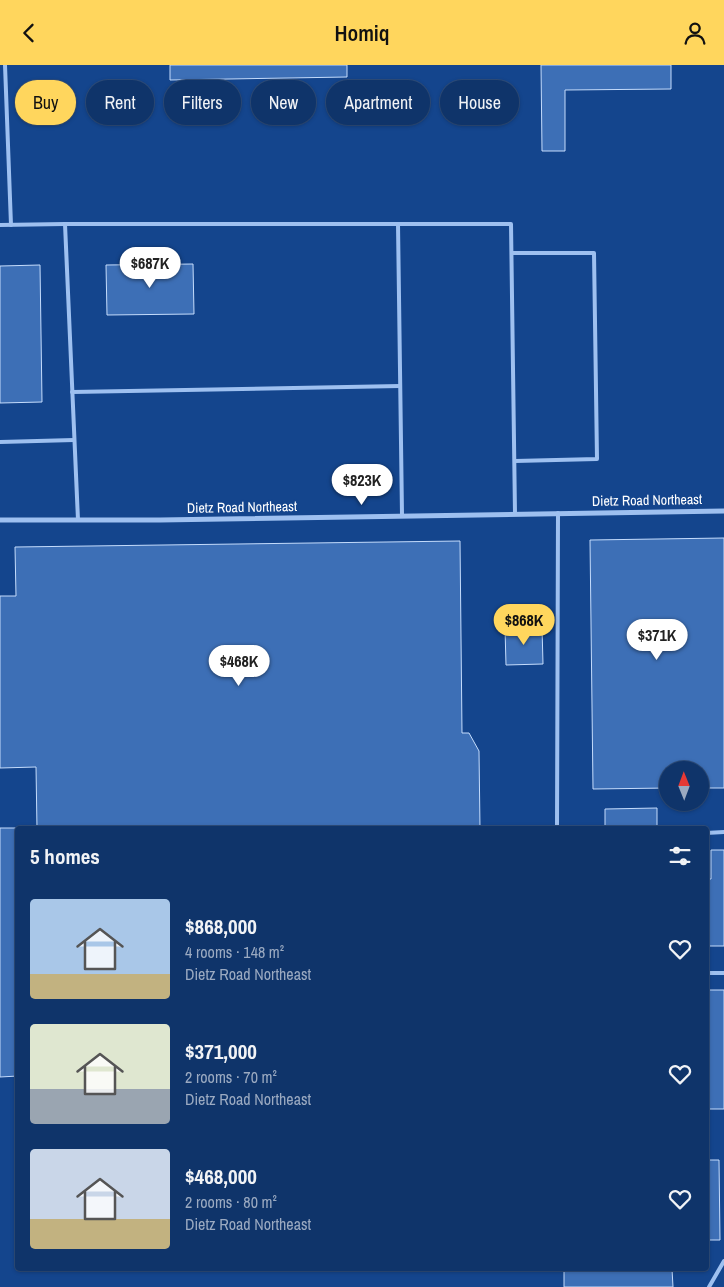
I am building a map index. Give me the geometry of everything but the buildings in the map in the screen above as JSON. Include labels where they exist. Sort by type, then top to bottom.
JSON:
[{"type":"street","name":"Dietz Road Northeast","points":[[0,520],[724,511]]},
{"type":"lane","points":[[5,65],[11,225]]},
{"type":"lane","points":[[65,224],[78,520]]},
{"type":"lane","points":[[398,224],[402,515]]},
{"type":"lane","points":[[0,225],[511,224],[515,513]]},
{"type":"lane","points":[[512,253],[594,253],[597,459],[514,461]]},
{"type":"lane","points":[[72,392],[400,386]]},
{"type":"lane","points":[[0,442],[74,440]]},
{"type":"lane","points":[[557,826],[558,513]]},
{"type":"lane","points":[[709,833],[724,832]]},
{"type":"lane","points":[[709,973],[724,973]]},
{"type":"lane","points":[[709,1287],[724,1261]]}]
